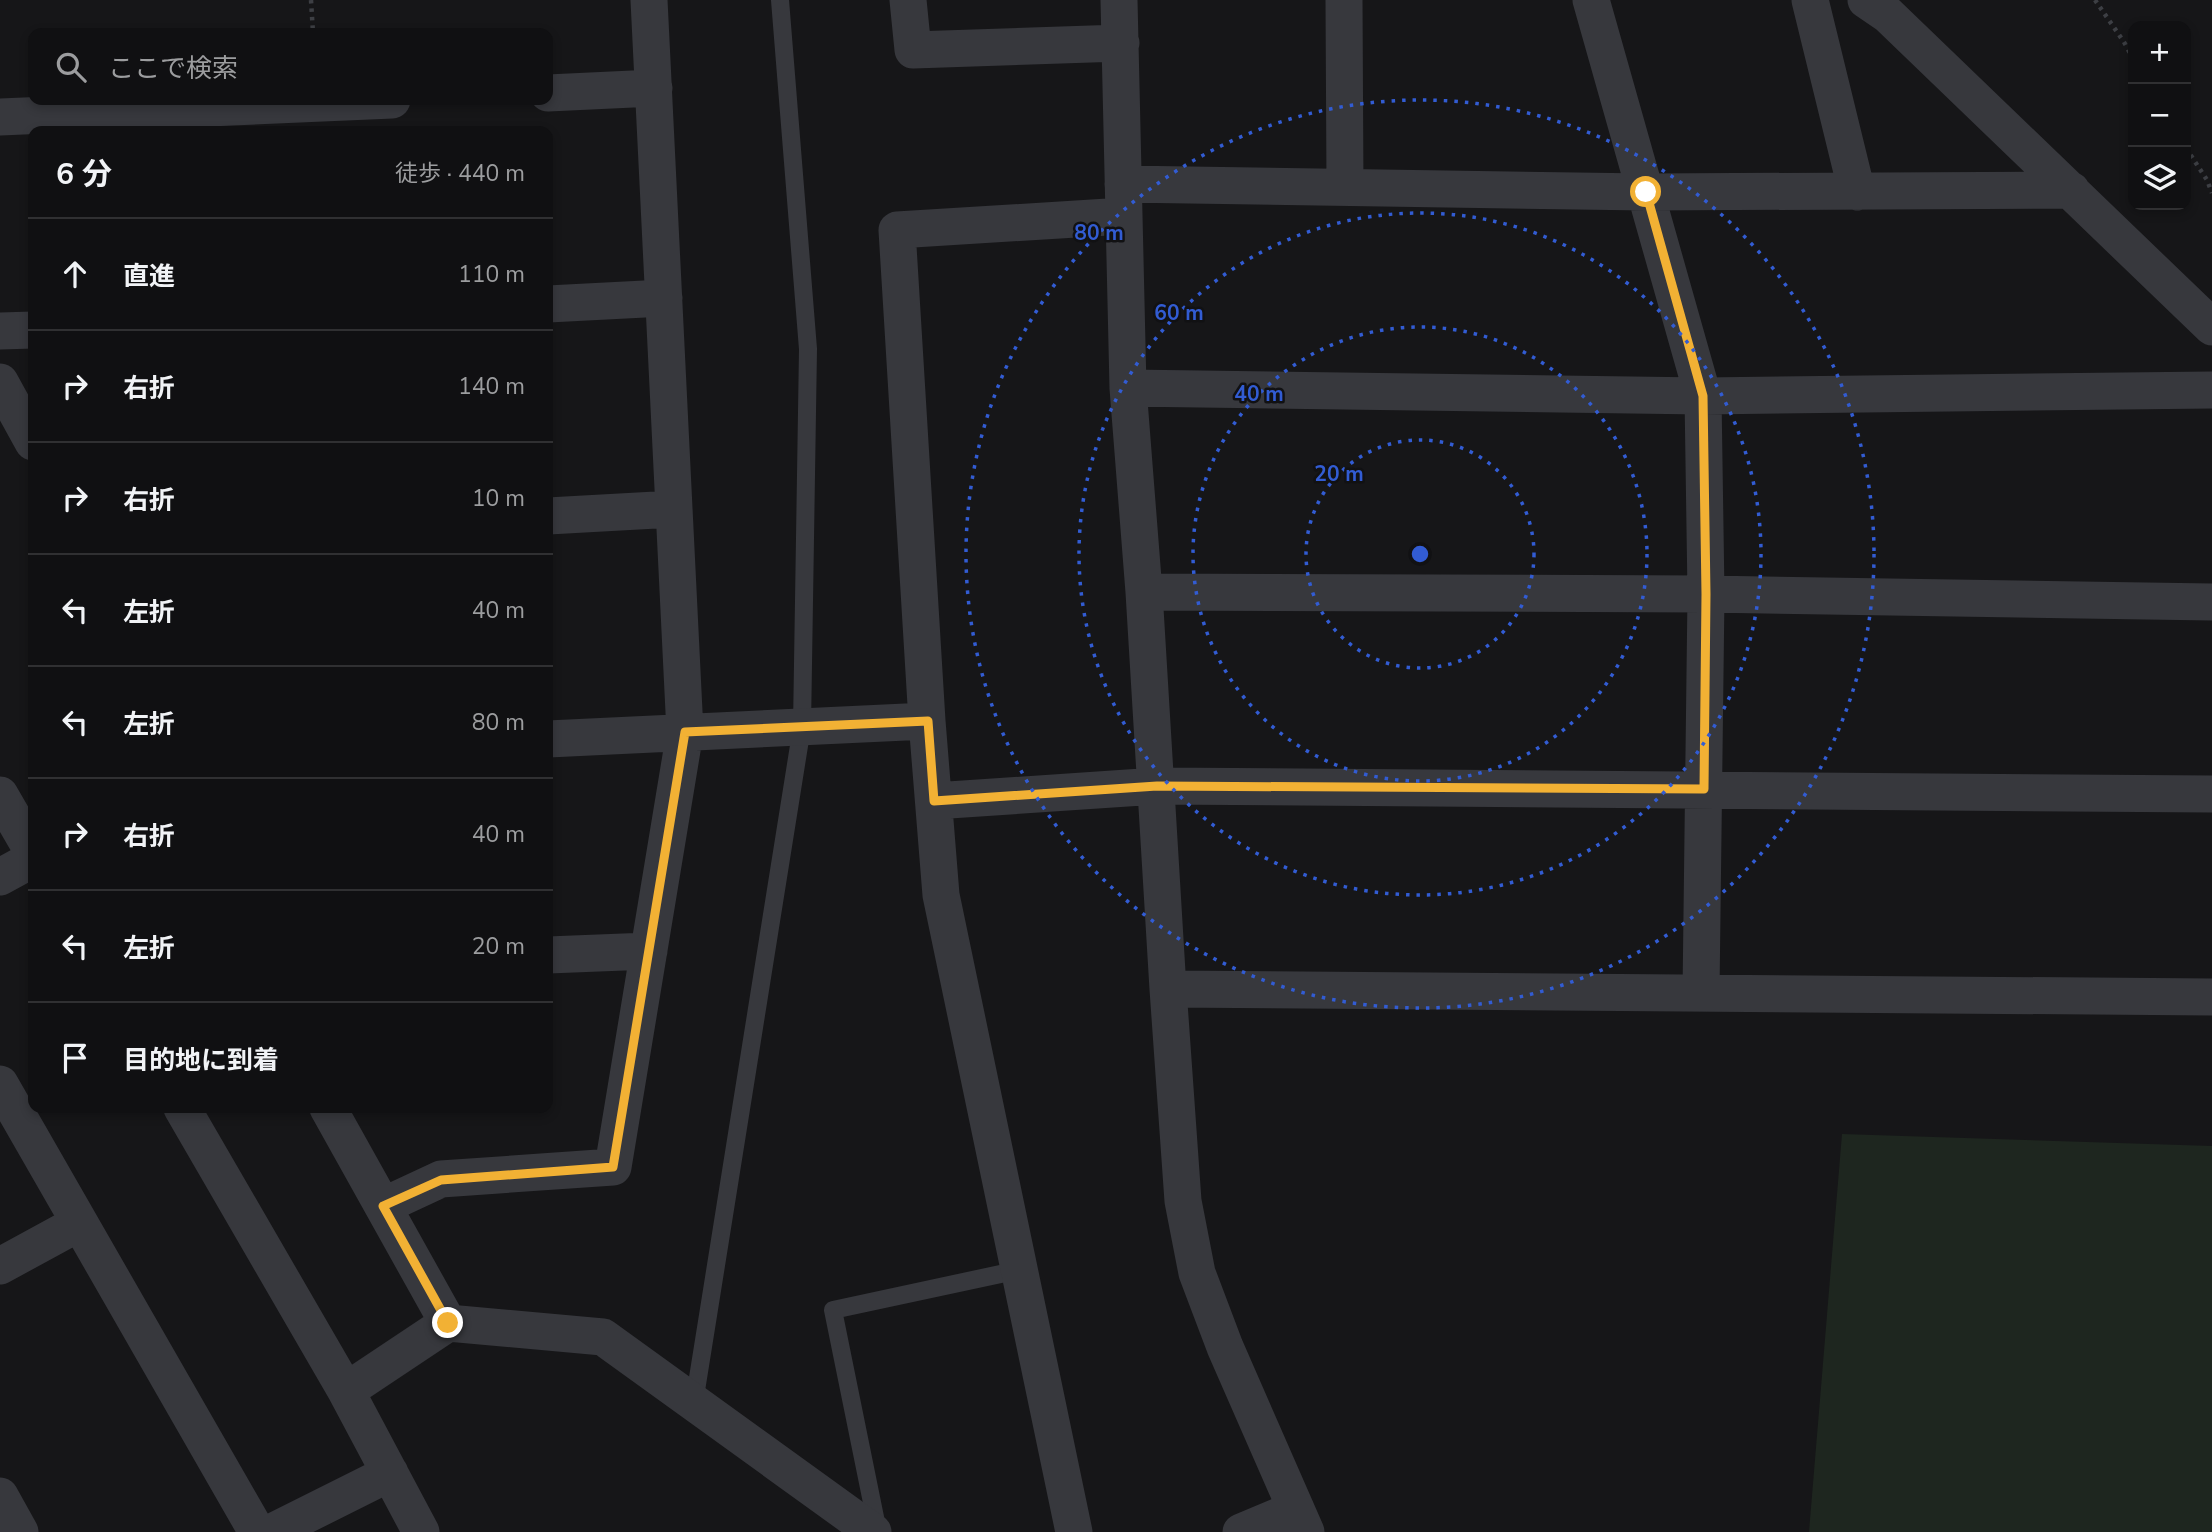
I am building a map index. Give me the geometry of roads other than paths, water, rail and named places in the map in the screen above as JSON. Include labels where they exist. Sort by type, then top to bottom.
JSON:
[{"type":"street","points":[[383,1206],[441,1180],[613,1167],[685,732],[649,0]]},
{"type":"street","points":[[908,0],[913,50],[1121,43]]},
{"type":"street","points":[[1119,0],[1128,388],[1144,592],[1183,1201],[1197,1273],[1225,1347],[1301,1521],[1241,1532]]},
{"type":"street","points":[[1343,0],[1345,187]]},
{"type":"street","points":[[1591,0],[1703,396],[1706,594],[1701,993]]},
{"type":"street","points":[[1810,0],[1857,192]]},
{"type":"street","points":[[1866,0],[1888,15],[2212,327]]},
{"type":"street","points":[[553,93],[654,88]]},
{"type":"street","points":[[0,117],[277,105]]},
{"type":"street","points":[[1074,1532],[941,895],[897,230],[1124,200],[1345,187],[1646,192],[2071,190]]},
{"type":"street","points":[[553,304],[664,298]]},
{"type":"street","points":[[0,331],[28,330]]},
{"type":"street","points":[[0,382],[28,433]]},
{"type":"street","points":[[1128,388],[1703,396],[2212,390]]},
{"type":"street","points":[[553,516],[674,509]]},
{"type":"street","points":[[1144,592],[1706,594],[2212,602]]},
{"type":"street","points":[[553,739],[928,721]]},
{"type":"street","points":[[934,801],[1157,786],[2212,794]]},
{"type":"street","points":[[0,795],[28,843]]},
{"type":"street","points":[[0,877],[28,862]]},
{"type":"street","points":[[553,955],[649,951]]},
{"type":"street","points":[[1168,989],[2212,997]]},
{"type":"street","points":[[0,1084],[257,1532]]},
{"type":"street","points":[[185,1113],[346,1391],[421,1532]]},
{"type":"street","points":[[331,1113],[448,1323]]},
{"type":"street","points":[[0,1266],[79,1223]]},
{"type":"street","points":[[346,1391],[448,1323],[603,1337],[875,1532]]},
{"type":"street","points":[[272,1532],[390,1473]]},
{"type":"street","points":[[0,1496],[20,1532]]},
{"type":"lane","points":[[694,1404],[802,727],[808,349],[780,0]]},
{"type":"lane","points":[[875,1532],[833,1310],[1019,1270]]}]
